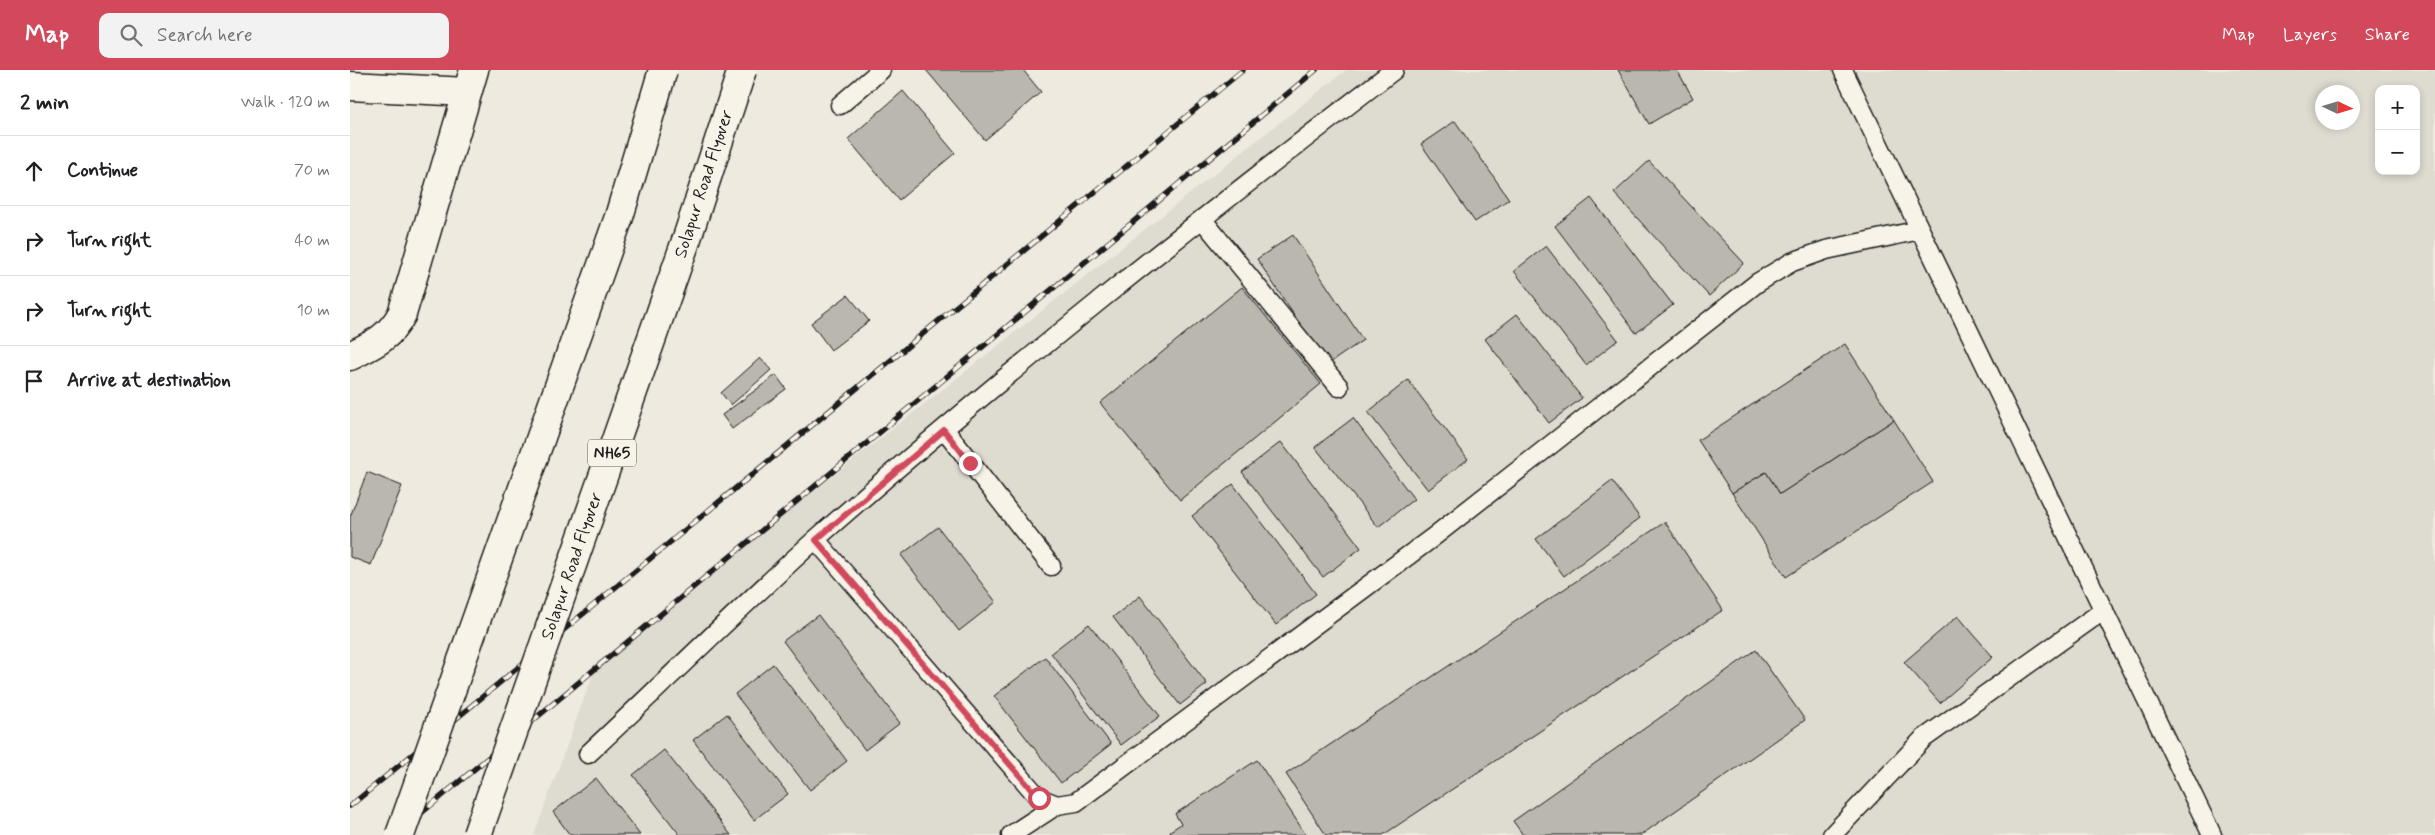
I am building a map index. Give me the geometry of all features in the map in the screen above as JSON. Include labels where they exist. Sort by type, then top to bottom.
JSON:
[{"type":"main road","points":[[400,835],[619,217],[663,70]]},
{"type":"main road","name":"Solapur Road Flyover","points":[[477,835],[687,238],[742,70]]},
{"type":"main road","points":[[350,86],[470,81],[402,314],[394,329],[380,341],[350,356]]},
{"type":"lane","points":[[840,105],[882,70]]},
{"type":"lane","points":[[588,754],[816,540],[944,430],[1093,304],[1394,70]]},
{"type":"lane","points":[[1843,70],[2212,835]]},
{"type":"lane","points":[[1202,218],[1339,387]]},
{"type":"lane","points":[[1011,835],[1057,806],[1076,802],[1432,538],[1757,283],[1792,262],[1826,250],[1920,230]]},
{"type":"lane","points":[[944,430],[1051,566]]},
{"type":"lane","points":[[816,540],[1025,783],[1039,798],[1057,806]]},
{"type":"lane","points":[[1832,835],[1922,739],[2104,610]]},
{"type":"shaded area","points":[[1346,70],[2435,70],[2435,835],[534,835],[597,663]]},
{"type":"building","points":[[926,70],[1023,70],[1041,92],[985,140]]},
{"type":"building","points":[[1618,70],[1677,70],[1693,98],[1649,124]]},
{"type":"building","points":[[903,91],[955,153],[899,200],[848,139]]},
{"type":"building","points":[[1455,121],[1509,199],[1475,222],[1421,144]]},
{"type":"building","points":[[1649,161],[1744,263],[1709,296],[1614,193]]},
{"type":"building","points":[[1591,198],[1673,305],[1636,333],[1555,226]]},
{"type":"building","points":[[1293,235],[1363,340],[1327,365],[1257,259]]},
{"type":"building","points":[[1546,246],[1618,340],[1586,365],[1514,271]]},
{"type":"building","points":[[1242,287],[1321,384],[1180,500],[1100,403]]},
{"type":"building","points":[[848,295],[869,321],[831,350],[811,323]]},
{"type":"building","points":[[1517,314],[1582,398],[1549,423],[1485,339]]},
{"type":"building","points":[[1845,344],[1894,420],[1780,494],[1766,472],[1732,493],[1698,440]]},
{"type":"building","points":[[760,358],[771,370],[731,405],[721,393]]},
{"type":"building","points":[[776,375],[786,389],[732,429],[722,415]]},
{"type":"building","points":[[1408,380],[1468,459],[1428,490],[1368,412]]},
{"type":"building","points":[[1353,418],[1414,499],[1378,527],[1315,447]]},
{"type":"building","points":[[1894,420],[1933,482],[1786,577],[1732,493],[1766,472],[1780,494]]},
{"type":"building","points":[[1281,442],[1361,548],[1323,577],[1242,472]]},
{"type":"building","points":[[367,472],[402,486],[371,565],[350,557],[350,517]]},
{"type":"building","points":[[1612,481],[1640,518],[1564,576],[1536,539]]},
{"type":"building","points":[[1233,484],[1316,594],[1276,625],[1192,516]]},
{"type":"building","points":[[1665,522],[1723,610],[1383,835],[1326,835],[1286,774]]},
{"type":"building","points":[[938,527],[996,602],[959,631],[901,555]]},
{"type":"building","points":[[1140,596],[1207,684],[1180,705],[1113,617]]},
{"type":"building","points":[[818,615],[900,723],[865,750],[783,641]]},
{"type":"building","points":[[1958,616],[1993,657],[1940,703],[1904,662]]},
{"type":"building","points":[[1089,624],[1160,716],[1121,745],[1051,653]]},
{"type":"building","points":[[1756,650],[1805,720],[1641,835],[1523,835],[1513,821]]},
{"type":"building","points":[[1045,657],[1111,744],[1061,783],[994,696]]},
{"type":"building","points":[[773,664],[847,761],[810,790],[735,694]]},
{"type":"building","points":[[727,714],[788,794],[754,820],[693,740]]},
{"type":"building","points":[[664,750],[731,835],[680,835],[633,775]]},
{"type":"building","points":[[1257,760],[1306,835],[1172,835],[1170,831],[1181,824],[1175,814]]},
{"type":"building","points":[[596,778],[640,835],[570,835],[553,812]]},
{"type":"railway","points":[[350,806],[1243,70]]},
{"type":"railway","points":[[395,835],[1316,70]]},
{"type":"route","points":[[970,463],[944,430],[816,540],[1039,798]]}]
